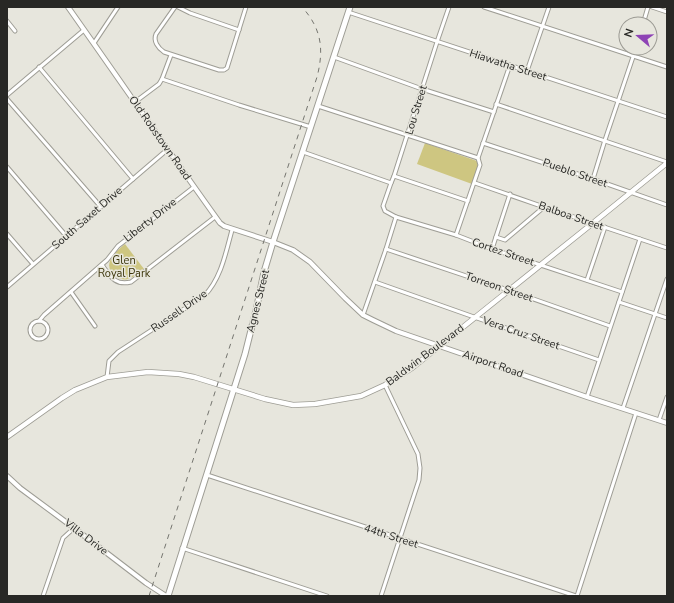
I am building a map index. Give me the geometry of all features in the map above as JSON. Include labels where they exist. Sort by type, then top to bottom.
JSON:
[{"type":"main road","name":"Agnes Street","points":[[167,596],[207,476],[245,354],[264,272],[273,242],[349,10]]},
{"type":"main road","name":"Baldwin Boulevard","points":[[7,437],[75,390],[107,377],[148,372],[179,374],[194,377],[265,399],[293,405],[315,404],[361,396],[385,385],[412,368],[631,193],[667,162]]},
{"type":"street","name":"Old Robstown Road","points":[[68,7],[220,223],[232,230],[273,242]]},
{"type":"street","points":[[94,43],[118,7]]},
{"type":"street","points":[[175,7],[156,34],[154,40],[161,50],[219,70],[224,70],[227,68],[246,7]]},
{"type":"street","points":[[178,7],[190,13],[239,30]]},
{"type":"street","name":"Lou Street","points":[[385,211],[383,206],[408,135],[449,7]]},
{"type":"street","points":[[484,7],[618,51]]},
{"type":"street","points":[[528,71],[549,7]]},
{"type":"street","points":[[652,7],[667,12]]},
{"type":"street","name":"Hiawatha Street","points":[[349,10],[437,42],[667,117]]},
{"type":"street","points":[[7,21],[15,31]]},
{"type":"street","points":[[7,95],[84,30]]},
{"type":"street","points":[[135,102],[155,88],[162,79],[171,54]]},
{"type":"street","points":[[593,179],[633,56],[667,67]]},
{"type":"street","points":[[334,57],[422,89],[494,112]]},
{"type":"street","points":[[456,236],[480,165],[478,158],[510,66]]},
{"type":"street","points":[[39,67],[133,179]]},
{"type":"street","points":[[162,79],[311,127]]},
{"type":"street","points":[[7,99],[101,207]]},
{"type":"street","points":[[496,104],[667,162]]},
{"type":"street","points":[[318,106],[478,158]]},
{"type":"street","name":"Pueblo Street","points":[[483,143],[667,205]]},
{"type":"street","name":"South Saxet Drive","points":[[7,287],[168,149]]},
{"type":"street","points":[[303,152],[391,183]]},
{"type":"street","points":[[7,167],[67,237]]},
{"type":"street","points":[[394,176],[468,201]]},
{"type":"street","name":"Balboa Street","points":[[474,182],[667,248]]},
{"type":"street","name":"Liberty Drive","points":[[39,321],[102,265],[118,246],[194,187]]},
{"type":"street","points":[[492,249],[510,194]]},
{"type":"street","points":[[496,237],[505,240],[544,207]]},
{"type":"street","name":"Cortez Street","points":[[385,211],[396,218],[456,236],[622,292]]},
{"type":"street","points":[[102,265],[113,279],[124,283],[131,282],[215,217]]},
{"type":"street","points":[[363,314],[396,218]]},
{"type":"street","points":[[587,280],[605,227]]},
{"type":"street","name":"Russell Drive","points":[[107,377],[109,361],[118,352],[210,291],[215,282],[232,230]]},
{"type":"street","points":[[7,234],[33,264]]},
{"type":"street","points":[[587,397],[640,239]]},
{"type":"street","name":"Airport Road","points":[[273,242],[293,250],[310,262],[363,314],[396,331],[667,423]]},
{"type":"street","name":"Torreon Street","points":[[386,249],[610,326]]},
{"type":"street","points":[[623,408],[667,279]]},
{"type":"street","name":"Vera Cruz Street","points":[[375,282],[599,360]]},
{"type":"street","points":[[71,292],[95,326]]},
{"type":"street","points":[[619,302],[667,318]]},
{"type":"street","points":[[39,321],[45,324],[47,331],[44,337],[37,338],[31,334],[30,330],[33,324],[39,321]]},
{"type":"street","points":[[381,596],[419,480],[420,468],[418,454],[385,385]]},
{"type":"street","points":[[659,420],[667,397]]},
{"type":"street","points":[[576,596],[636,413]]},
{"type":"street","name":"Villa Drive","points":[[7,476],[20,488],[146,583],[167,596]]},
{"type":"street","name":"44th Street","points":[[207,476],[576,596]]},
{"type":"street","points":[[43,596],[63,538],[74,528]]},
{"type":"street","points":[[182,548],[327,596]]},
{"type":"green space","points":[[425,143],[477,161],[478,166],[472,184],[417,164]]},
{"type":"green space","name":"Glen Royal Park","points":[[125,244],[144,269],[128,279],[120,279],[113,275],[109,265],[113,256]]},
{"type":"railway","points":[[149,596],[317,77],[321,49],[320,40],[314,23],[302,7]]}]
